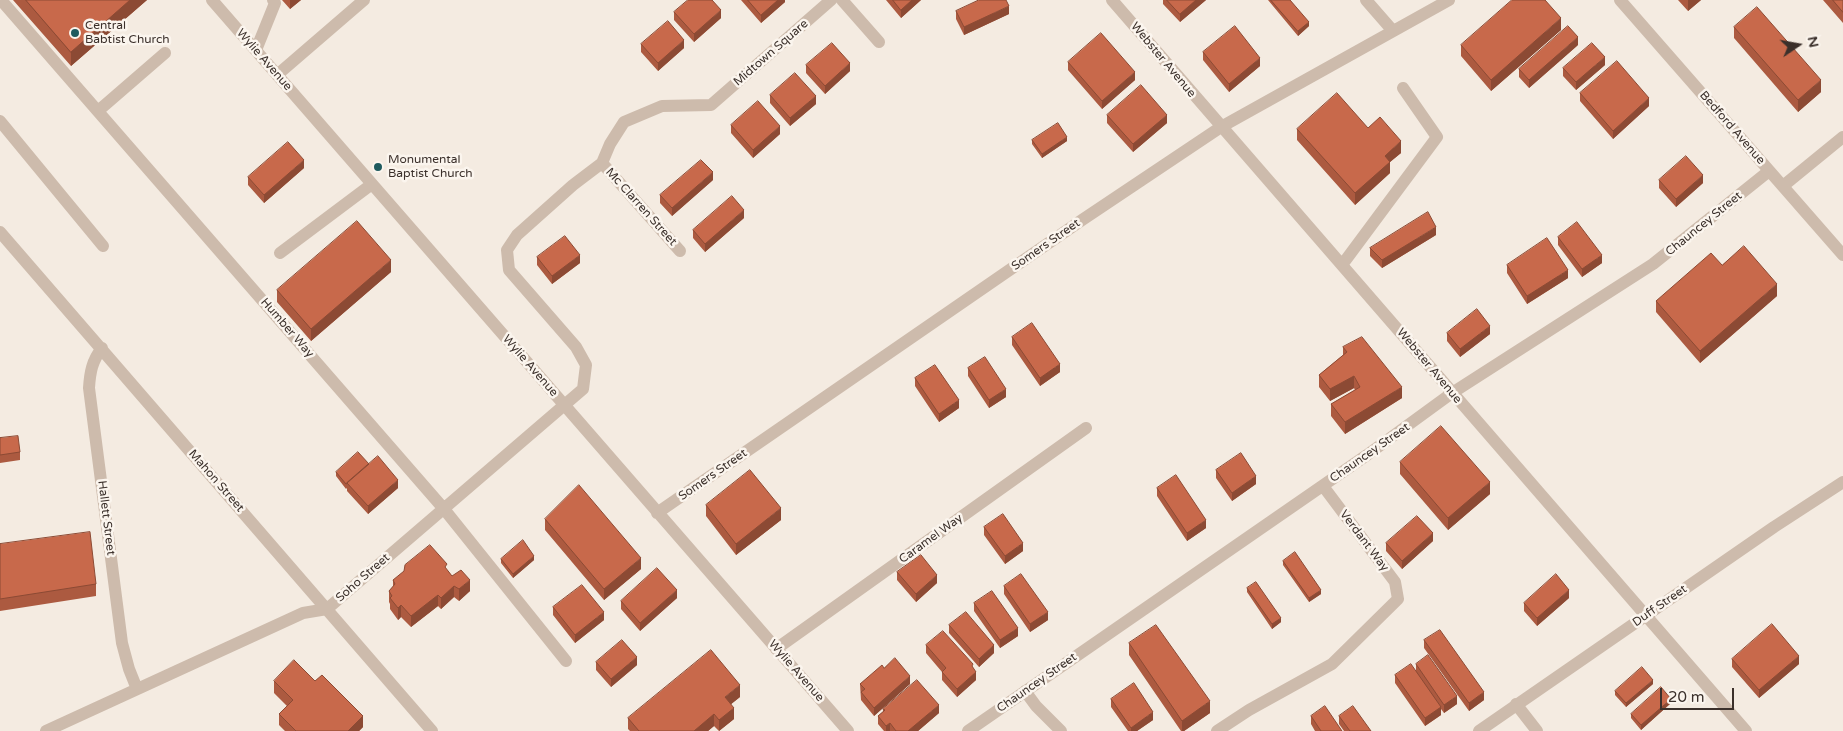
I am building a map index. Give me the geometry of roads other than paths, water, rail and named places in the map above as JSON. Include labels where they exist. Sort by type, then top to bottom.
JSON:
[{"type":"street","name":"Humber Way","points":[[1,0],[444,509],[566,661]]},
{"type":"street","name":"Wylie Avenue","points":[[212,0],[848,731]]},
{"type":"street","points":[[256,50],[275,3],[273,0]]},
{"type":"street","points":[[277,75],[364,0]]},
{"type":"street","name":"Midtown Square","points":[[602,163],[610,144],[624,122],[662,106],[711,105],[831,0]]},
{"type":"street","points":[[842,0],[879,42]]},
{"type":"street","name":"Webster Avenue","points":[[1112,0],[1746,731]]},
{"type":"street","points":[[1366,0],[1393,31]]},
{"type":"street","name":"Somers Street","points":[[658,513],[1221,127],[1449,0]]},
{"type":"street","name":"Bedford Avenue","points":[[1620,0],[1843,255]]},
{"type":"street","points":[[98,111],[164,53]]},
{"type":"street","points":[[1342,265],[1437,137],[1404,88]]},
{"type":"street","points":[[2,129],[103,246]]},
{"type":"street","points":[[1783,186],[1843,136]]},
{"type":"street","name":"Mc Clarren Street","points":[[602,163],[680,251]]},
{"type":"street","name":"Soho Street","points":[[46,731],[303,613],[327,609],[583,389],[586,366],[576,348],[508,270],[507,250],[516,234],[602,163]]},
{"type":"street","name":"Chauncey Street","points":[[968,731],[1323,486],[1452,393],[1653,264],[1769,171]]},
{"type":"street","points":[[280,253],[372,184]]},
{"type":"street","name":"Mahon Street","points":[[0,232],[432,731]]},
{"type":"street","name":"Hallett Street","points":[[102,348],[90,369],[89,388],[122,643],[137,689]]},
{"type":"street","name":"Caramel Way","points":[[776,649],[1086,428]]},
{"type":"street","name":"Duff Street","points":[[1479,731],[1766,532],[1843,482]]},
{"type":"street","name":"Verdant Way","points":[[1218,731],[1249,710],[1332,664],[1398,599],[1395,582],[1323,486]]},
{"type":"street","points":[[1025,691],[1036,706],[1061,731]]},
{"type":"street","points":[[1516,704],[1537,731]]},
{"type":"place","name":"Central Babtist Church","points":[[75,33]]},
{"type":"place","name":"Monumental Baptist Church","points":[[378,167]]}]
